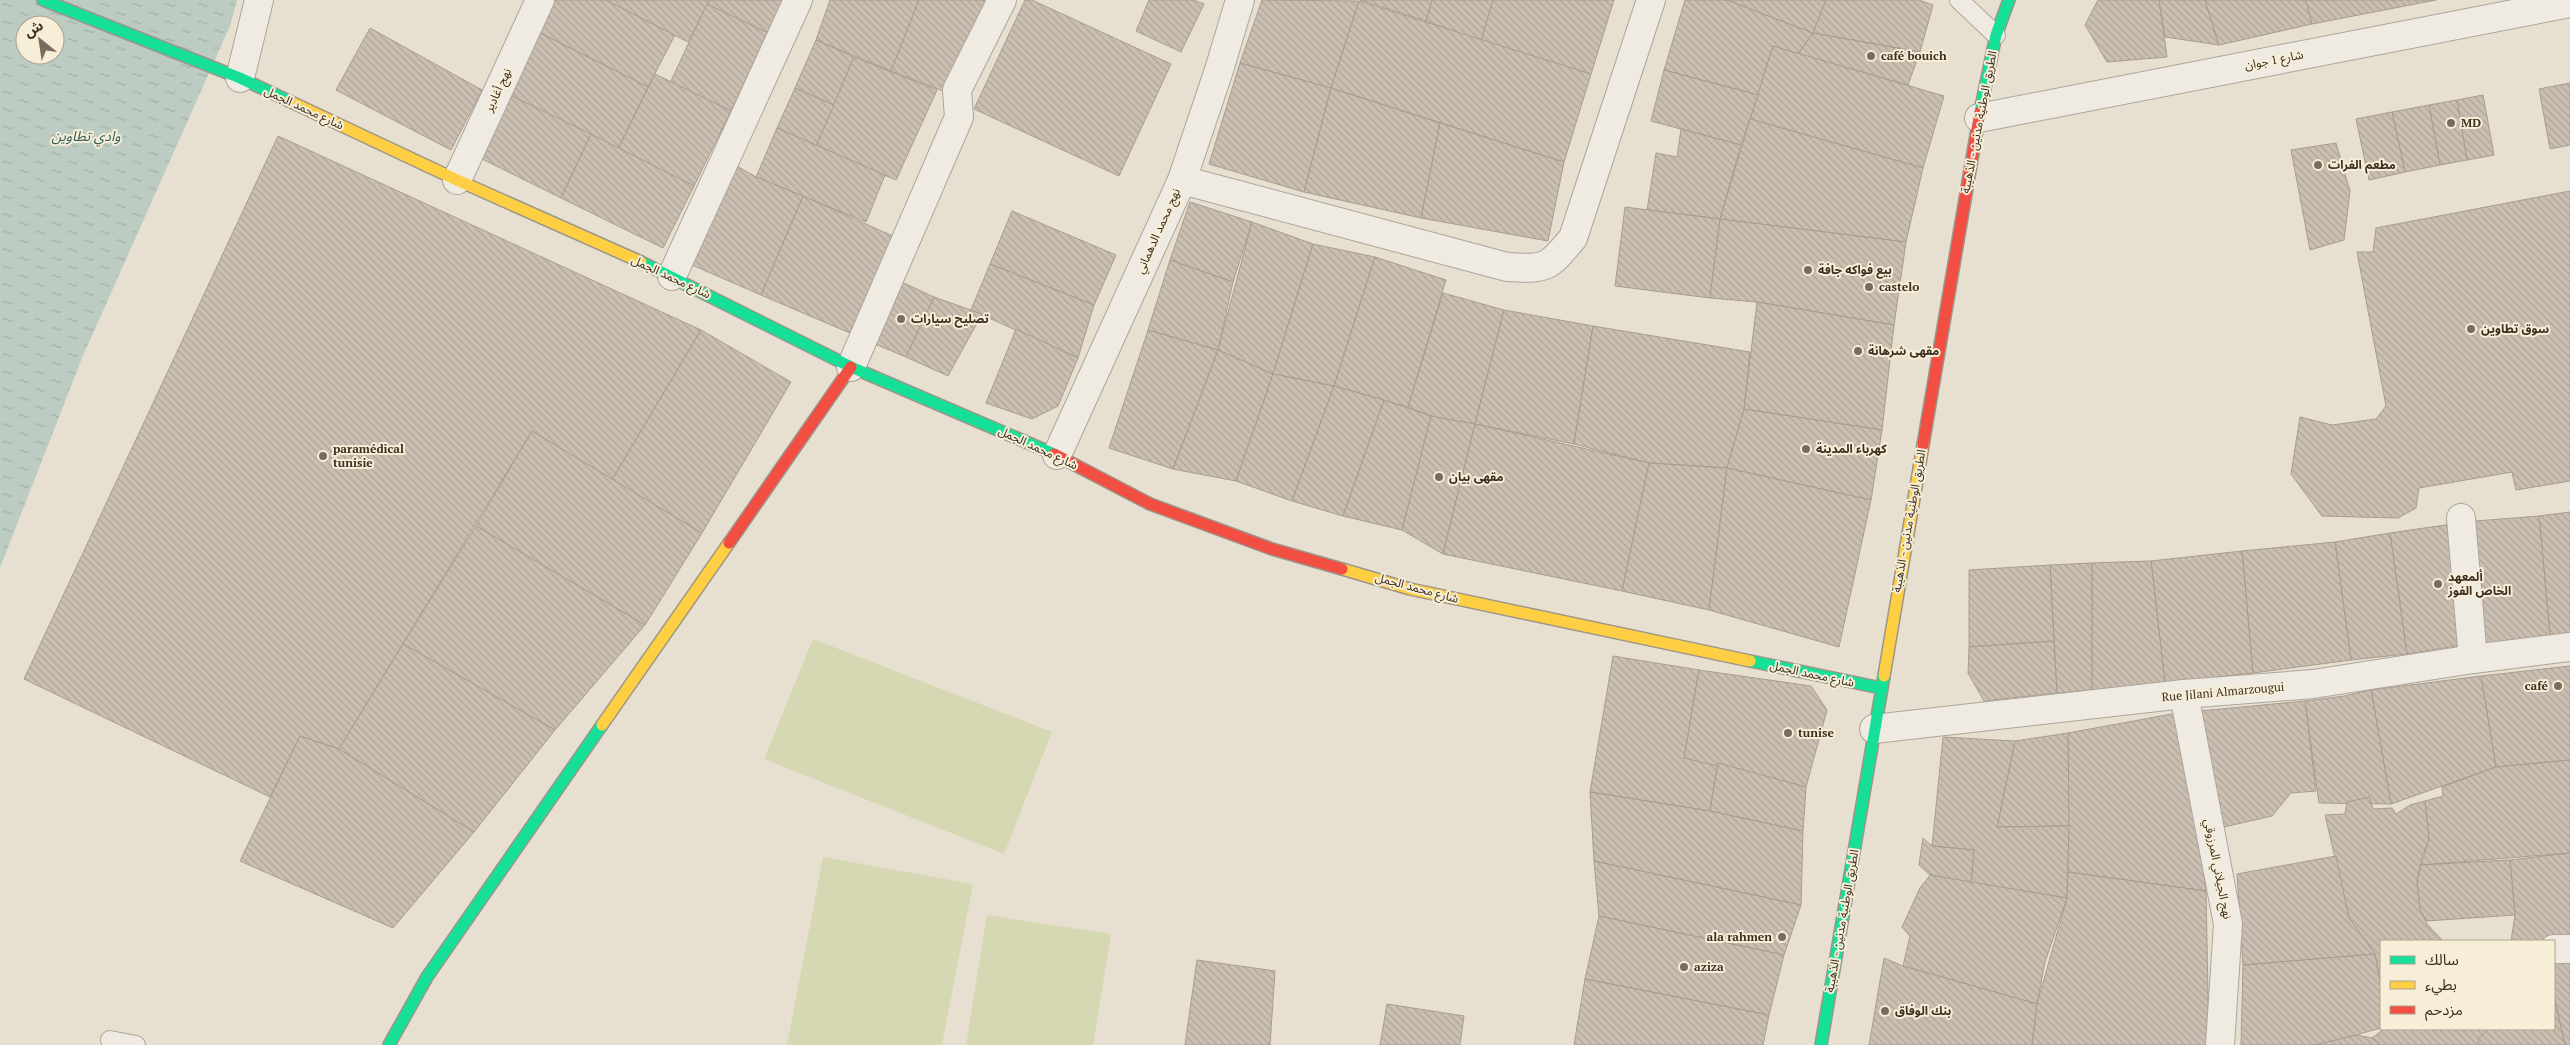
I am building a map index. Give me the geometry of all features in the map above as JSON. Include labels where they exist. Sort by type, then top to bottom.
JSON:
[{"type":"street","name":"شارع محمد الجمل","points":[[43,0],[240,78],[457,180],[672,276],[851,367],[1057,455],[1150,504],[1272,549],[1410,589],[1540,618],[1881,688]]},
{"type":"street","points":[[240,78],[259,0]]},
{"type":"street","name":"نهج أغادير","points":[[457,180],[540,0]]},
{"type":"street","points":[[672,276],[798,0]]},
{"type":"street","points":[[389,1045],[427,977],[851,367],[959,117],[957,90],[1002,0]]},
{"type":"street","name":"نهج محمد الدهماني","points":[[1057,455],[1182,180],[1220,70],[1240,0]]},
{"type":"street","points":[[1182,180],[1507,267],[1540,269],[1554,261],[1573,238],[1651,0]]},
{"type":"street","name":"الطريق الوطنية مدنين - الذهيبة","points":[[1820,1045],[1979,118],[1996,36],[2009,0]]},
{"type":"street","name":"شارع 1 جوان","points":[[1979,118],[2570,2]]},
{"type":"street","points":[[2461,518],[2473,659]]},
{"type":"street","name":"Rue Jilani Almarzougui","points":[[1874,729],[2184,694],[2313,684],[2473,659],[2570,647]]},
{"type":"street","name":"نهج الجيلاني المرزوقي","points":[[2184,694],[2228,924],[2220,1045]]},
{"type":"street","points":[[2555,949],[2570,949]]},
{"type":"lane","points":[[1959,0],[1996,36]]},
{"type":"lane","points":[[110,1040],[136,1045]]},
{"type":"green space","points":[[813,639],[1052,732],[1004,854],[764,759]]},
{"type":"green space","points":[[823,857],[973,884],[942,1045],[787,1045]]},
{"type":"green space","points":[[987,915],[1111,934],[1093,1045],[966,1045]]},
{"type":"water","name":"وادي تطاوين","points":[[0,0],[237,0],[230,26],[82,358],[0,568]]},
{"type":"building","points":[[555,0],[606,0],[675,35],[648,87],[538,32]]},
{"type":"building","points":[[606,0],[710,0],[688,42]]},
{"type":"building","points":[[710,0],[783,0],[768,33],[707,4]]},
{"type":"building","points":[[830,0],[919,0],[891,71],[816,40]]},
{"type":"building","points":[[919,0],[986,0],[946,92],[891,71]]},
{"type":"building","points":[[1025,0],[1032,0],[1171,64],[1119,176],[974,109]]},
{"type":"building","points":[[1149,0],[1194,0],[1204,4],[1181,52],[1136,31]]},
{"type":"building","points":[[1262,0],[1359,1],[1331,88],[1240,63]]},
{"type":"building","points":[[1360,0],[1432,0],[1426,21]]},
{"type":"building","points":[[1432,0],[1493,0],[1481,41],[1426,21]]},
{"type":"building","points":[[1493,0],[1614,0],[1591,74],[1481,41]]},
{"type":"building","points":[[1685,0],[1727,0],[1813,33],[1798,54],[1773,46],[1758,95],[1664,70]]},
{"type":"building","points":[[1727,0],[1826,0],[1813,33]]},
{"type":"building","points":[[1826,0],[1919,0],[1933,5],[1920,52],[1813,33]]},
{"type":"building","points":[[2098,0],[2159,0],[2167,57],[2107,62],[2085,25]]},
{"type":"building","points":[[2159,0],[2205,0],[2219,45],[2165,37]]},
{"type":"building","points":[[2205,0],[2306,0],[2312,24],[2219,45]]},
{"type":"building","points":[[2306,0],[2436,0],[2312,24]]},
{"type":"building","points":[[1359,1],[1591,74],[1564,162],[1331,88]]},
{"type":"building","points":[[707,4],[768,33],[731,111],[670,83]]},
{"type":"building","points":[[370,28],[482,90],[451,150],[336,90]]},
{"type":"building","points":[[538,32],[648,87],[618,149],[510,95]]},
{"type":"building","points":[[1813,33],[1920,52],[1908,85],[1798,54]]},
{"type":"building","points":[[816,40],[854,57],[834,105],[795,88]]},
{"type":"building","points":[[1773,46],[1944,96],[1923,168],[1750,119]]},
{"type":"building","points":[[854,57],[937,90],[896,180],[816,146]]},
{"type":"building","points":[[1240,63],[1331,88],[1304,192],[1209,164]]},
{"type":"building","points":[[1664,70],[1758,95],[1741,145],[1651,121]]},
{"type":"building","points":[[655,74],[731,111],[694,186],[618,149]]},
{"type":"building","points":[[2570,83],[2570,145],[2550,149],[2539,89]]},
{"type":"building","points":[[795,88],[834,105],[816,146],[777,128]]},
{"type":"building","points":[[1331,88],[1440,123],[1421,218],[1304,192]]},
{"type":"building","points":[[510,95],[591,134],[561,198],[478,157]]},
{"type":"building","points":[[2483,95],[2494,155],[2467,160],[2457,100]]},
{"type":"building","points":[[2457,100],[2467,160],[2440,165],[2429,105]]},
{"type":"building","points":[[2429,105],[2440,165],[2405,172],[2392,112]]},
{"type":"building","points":[[2392,112],[2405,172],[2369,180],[2356,119]]},
{"type":"building","points":[[1750,119],[1923,168],[1906,242],[1720,219]]},
{"type":"building","points":[[1440,123],[1564,162],[1548,241],[1421,218]]},
{"type":"building","points":[[777,128],[885,175],[866,222],[756,177]]},
{"type":"building","points":[[1681,129],[1741,145],[1720,219],[1647,210],[1656,153],[1677,157]]},
{"type":"building","points":[[591,134],[694,186],[663,248],[561,198]]},
{"type":"building","name":"paramédical tunisie","points":[[278,136],[701,330],[612,480],[532,431],[339,749],[300,736],[270,797],[24,679]]},
{"type":"building","points":[[2336,143],[2350,191],[2344,240],[2310,250],[2291,150]]},
{"type":"building","points":[[735,165],[756,177],[803,196],[761,295],[692,265]]},
{"type":"building","name":"سوق تطاوين","points":[[2570,191],[2570,481],[2516,490],[2512,472],[2419,488],[2416,508],[2398,518],[2322,516],[2291,474],[2300,417],[2332,425],[2376,419],[2386,406],[2357,252],[2373,252],[2376,228]]},
{"type":"building","points":[[803,196],[895,237],[850,333],[761,295]]},
{"type":"building","points":[[1190,202],[1252,222],[1233,282],[1170,260]]},
{"type":"building","points":[[1625,207],[1720,219],[1710,298],[1615,286]]},
{"type":"building","points":[[1012,211],[1116,255],[1094,305],[990,264]]},
{"type":"building","name":"بيع فواكه جافة","points":[[1720,219],[1906,242],[1894,325],[1757,302],[1710,298]]},
{"type":"building","points":[[1252,222],[1313,244],[1273,374],[1218,350]]},
{"type":"building","points":[[1313,244],[1375,257],[1334,386],[1273,374]]},
{"type":"building","points":[[1375,257],[1446,280],[1408,407],[1334,386]]},
{"type":"building","points":[[1170,260],[1233,282],[1218,350],[1148,330]]},
{"type":"building","points":[[990,264],[1094,305],[1078,358],[971,310]]},
{"type":"building","name":"تصليح سيارات","points":[[895,279],[934,297],[906,357],[868,341]]},
{"type":"building","points":[[1443,293],[1504,310],[1475,424],[1439,419],[1408,407]]},
{"type":"building","points":[[934,297],[982,314],[948,376],[906,357]]},
{"type":"building","points":[[1757,302],[1894,325],[1882,430],[1744,409]]},
{"type":"building","points":[[1504,310],[1593,326],[1574,444],[1475,424]]},
{"type":"building","points":[[1593,326],[1750,352],[1744,409],[1727,468],[1649,463],[1574,444]]},
{"type":"building","points":[[1016,329],[1078,358],[1058,406],[1032,419],[986,403]]},
{"type":"building","points":[[701,330],[791,382],[702,533],[612,480]]},
{"type":"building","points":[[1148,330],[1218,350],[1173,469],[1109,448]]},
{"type":"building","points":[[1218,350],[1273,374],[1236,481],[1173,469]]},
{"type":"building","points":[[1273,374],[1334,386],[1292,501],[1236,481]]},
{"type":"building","points":[[1334,386],[1384,400],[1343,516],[1292,501]]},
{"type":"building","points":[[1384,400],[1431,416],[1402,530],[1343,516]]},
{"type":"building","name":"كهرباء المدينة","points":[[1744,409],[1882,430],[1871,500],[1727,468]]},
{"type":"building","name":"مقهى بيان","points":[[1431,416],[1475,424],[1443,554],[1402,530]]},
{"type":"building","points":[[1475,424],[1649,463],[1622,591],[1443,554]]},
{"type":"building","points":[[532,431],[702,533],[645,625],[476,526]]},
{"type":"building","points":[[1649,463],[1727,468],[1709,610],[1622,591]]},
{"type":"building","points":[[1727,468],[1871,500],[1839,647],[1709,610]]},
{"type":"building","points":[[2570,512],[2570,633],[2550,635],[2539,516]]},
{"type":"building","points":[[2539,516],[2550,635],[2483,645],[2475,521]]},
{"type":"building","points":[[2452,524],[2462,645],[2407,654],[2390,533]]},
{"type":"building","points":[[476,526],[645,625],[555,730],[403,644]]},
{"type":"building","points":[[2390,533],[2407,654],[2351,660],[2335,542]]},
{"type":"building","points":[[2335,542],[2351,660],[2253,673],[2242,551]]},
{"type":"building","points":[[2242,551],[2253,673],[2165,683],[2151,561]]},
{"type":"building","points":[[2151,561],[2165,683],[2092,690],[2092,563]]},
{"type":"building","points":[[2092,563],[2092,690],[2057,693],[2050,565]]},
{"type":"building","points":[[2050,565],[2054,641],[1969,647],[1969,570]]},
{"type":"building","points":[[2054,641],[2057,693],[1984,701],[1968,673],[1969,647]]},
{"type":"building","points":[[403,644],[555,730],[474,832],[339,749]]},
{"type":"building","points":[[1613,656],[1699,670],[1684,758],[1718,763],[1710,811],[1590,792]]},
{"type":"building","points":[[2570,666],[2570,760],[2496,767],[2481,676]]},
{"type":"building","points":[[1699,670],[1811,686],[1827,710],[1806,787],[1684,758]]},
{"type":"building","points":[[2481,676],[2496,767],[2391,804],[2371,690]]},
{"type":"building","points":[[2371,690],[2391,804],[2319,803],[2305,701]]},
{"type":"building","points":[[2305,701],[2316,791],[2291,793],[2272,816],[2224,827],[2200,711]]},
{"type":"building","points":[[2177,713],[2198,827],[2206,891],[2068,872],[2068,733]]},
{"type":"building","points":[[2068,733],[2069,826],[1997,827],[2015,741]]},
{"type":"building","points":[[300,736],[339,749],[474,832],[393,928],[240,861]]},
{"type":"building","points":[[1943,737],[2015,741],[1997,827],[2069,826],[2067,898],[1971,883],[1974,850],[1932,846]]},
{"type":"building","points":[[2570,760],[2570,853],[2421,865],[2429,839],[2425,801],[2443,796],[2442,787],[2496,767]]},
{"type":"building","points":[[1718,763],[1806,787],[1803,831],[1710,811]]},
{"type":"building","points":[[1590,792],[1710,811],[1803,831],[1801,905],[1594,861]]},
{"type":"building","points":[[2369,797],[2373,809],[2392,808],[2396,814],[2410,805],[2425,801],[2429,839],[2422,857],[2417,881],[2420,909],[2427,924],[2442,940],[2380,940],[2380,982],[2375,954],[2349,918],[2325,815],[2345,814],[2347,802]]},
{"type":"building","points":[[1923,838],[1932,846],[1974,850],[1971,883],[1930,875],[1919,865]]},
{"type":"building","points":[[2570,853],[2570,945],[2555,940],[2511,940],[2515,915],[2510,860]]},
{"type":"building","points":[[2336,856],[2349,918],[2375,954],[2243,965],[2237,874]]},
{"type":"building","points":[[2510,860],[2515,915],[2426,921],[2420,909],[2417,881],[2421,865]]},
{"type":"building","points":[[1594,861],[1801,905],[1784,955],[1599,916]]},
{"type":"building","points":[[2068,872],[2206,891],[2209,1045],[2032,1045],[2037,1004],[2067,898]]},
{"type":"building","points":[[1930,875],[2067,898],[2045,962],[2037,1004],[1903,966],[1910,936],[1902,927],[1920,888]]},
{"type":"building","name":"aziza","points":[[1599,916],[1784,955],[1769,1015],[1585,979]]},
{"type":"building","points":[[2375,954],[2380,982],[2380,1028],[2319,1045],[2241,1045],[2243,965]]},
{"type":"building","points":[[2555,954],[2570,955],[2570,1045],[2565,1045],[2555,1001]]},
{"type":"building","points":[[1884,958],[1903,966],[2037,1004],[2032,1045],[1869,1045]]},
{"type":"building","points":[[1197,960],[1275,971],[1270,1045],[1185,1045]]},
{"type":"building","points":[[1585,979],[1769,1015],[1763,1045],[1574,1045]]},
{"type":"building","points":[[2555,1000],[2565,1045],[2479,1045],[2478,1039],[2487,1030],[2555,1030]]},
{"type":"building","points":[[1387,1004],[1464,1016],[1460,1045],[1380,1045]]},
{"type":"building","points":[[2383,1030],[2488,1030],[2478,1039],[2479,1045],[2381,1045],[2372,1038]]},
{"type":"building","points":[[2357,1035],[2372,1038],[2381,1045],[2314,1045]]},
{"type":"traffic: fast","points":[[43,0],[240,78],[289,101]]},
{"type":"traffic: fast","points":[[1980,112],[1996,35],[2009,0]]},
{"type":"traffic: fast","points":[[641,262],[851,367],[1054,454]]},
{"type":"traffic: fast","points":[[1750,661],[1881,688]]},
{"type":"traffic: fast","points":[[1821,1045],[1884,676]]},
{"type":"traffic: fast","points":[[389,1045],[427,977],[602,725]]},
{"type":"traffic: slow","points":[[289,101],[457,180],[641,262]]},
{"type":"traffic: slow","points":[[1884,676],[1923,445]]},
{"type":"traffic: slow","points":[[602,725],[729,543]]},
{"type":"traffic: slow","points":[[1342,569],[1410,589],[1750,661]]},
{"type":"traffic: jam","points":[[1923,445],[1980,112]]},
{"type":"traffic: jam","points":[[729,543],[851,367]]},
{"type":"traffic: jam","points":[[1054,454],[1150,504],[1272,549],[1342,569]]},
{"type":"place","name":"café bouich","points":[[1871,56]]},
{"type":"place","name":"MD","points":[[2451,123]]},
{"type":"place","name":"مطعم الفرات","points":[[2318,165]]},
{"type":"place","name":"بيع فواكه جافة","points":[[1808,270]]},
{"type":"place","name":"castelo","points":[[1869,287]]},
{"type":"place","name":"تصليح سيارات","points":[[901,319]]},
{"type":"place","name":"سوق تطاوين","points":[[2471,329]]},
{"type":"place","name":"مقهى شرهانة","points":[[1858,351]]},
{"type":"place","name":"كهرباء المدينة","points":[[1806,449]]},
{"type":"place","name":"paramédical tunisie","points":[[323,456]]},
{"type":"place","name":"مقهى بيان","points":[[1439,477]]},
{"type":"place","name":"ألمعهد الخاص الفوز","points":[[2438,584]]},
{"type":"place","name":"café","points":[[2558,686]]},
{"type":"place","name":"tunise","points":[[1788,733]]},
{"type":"place","name":"ala rahmen","points":[[1782,937]]},
{"type":"place","name":"aziza","points":[[1684,967]]},
{"type":"place","name":"بنك الوفاق","points":[[1885,1011]]}]
